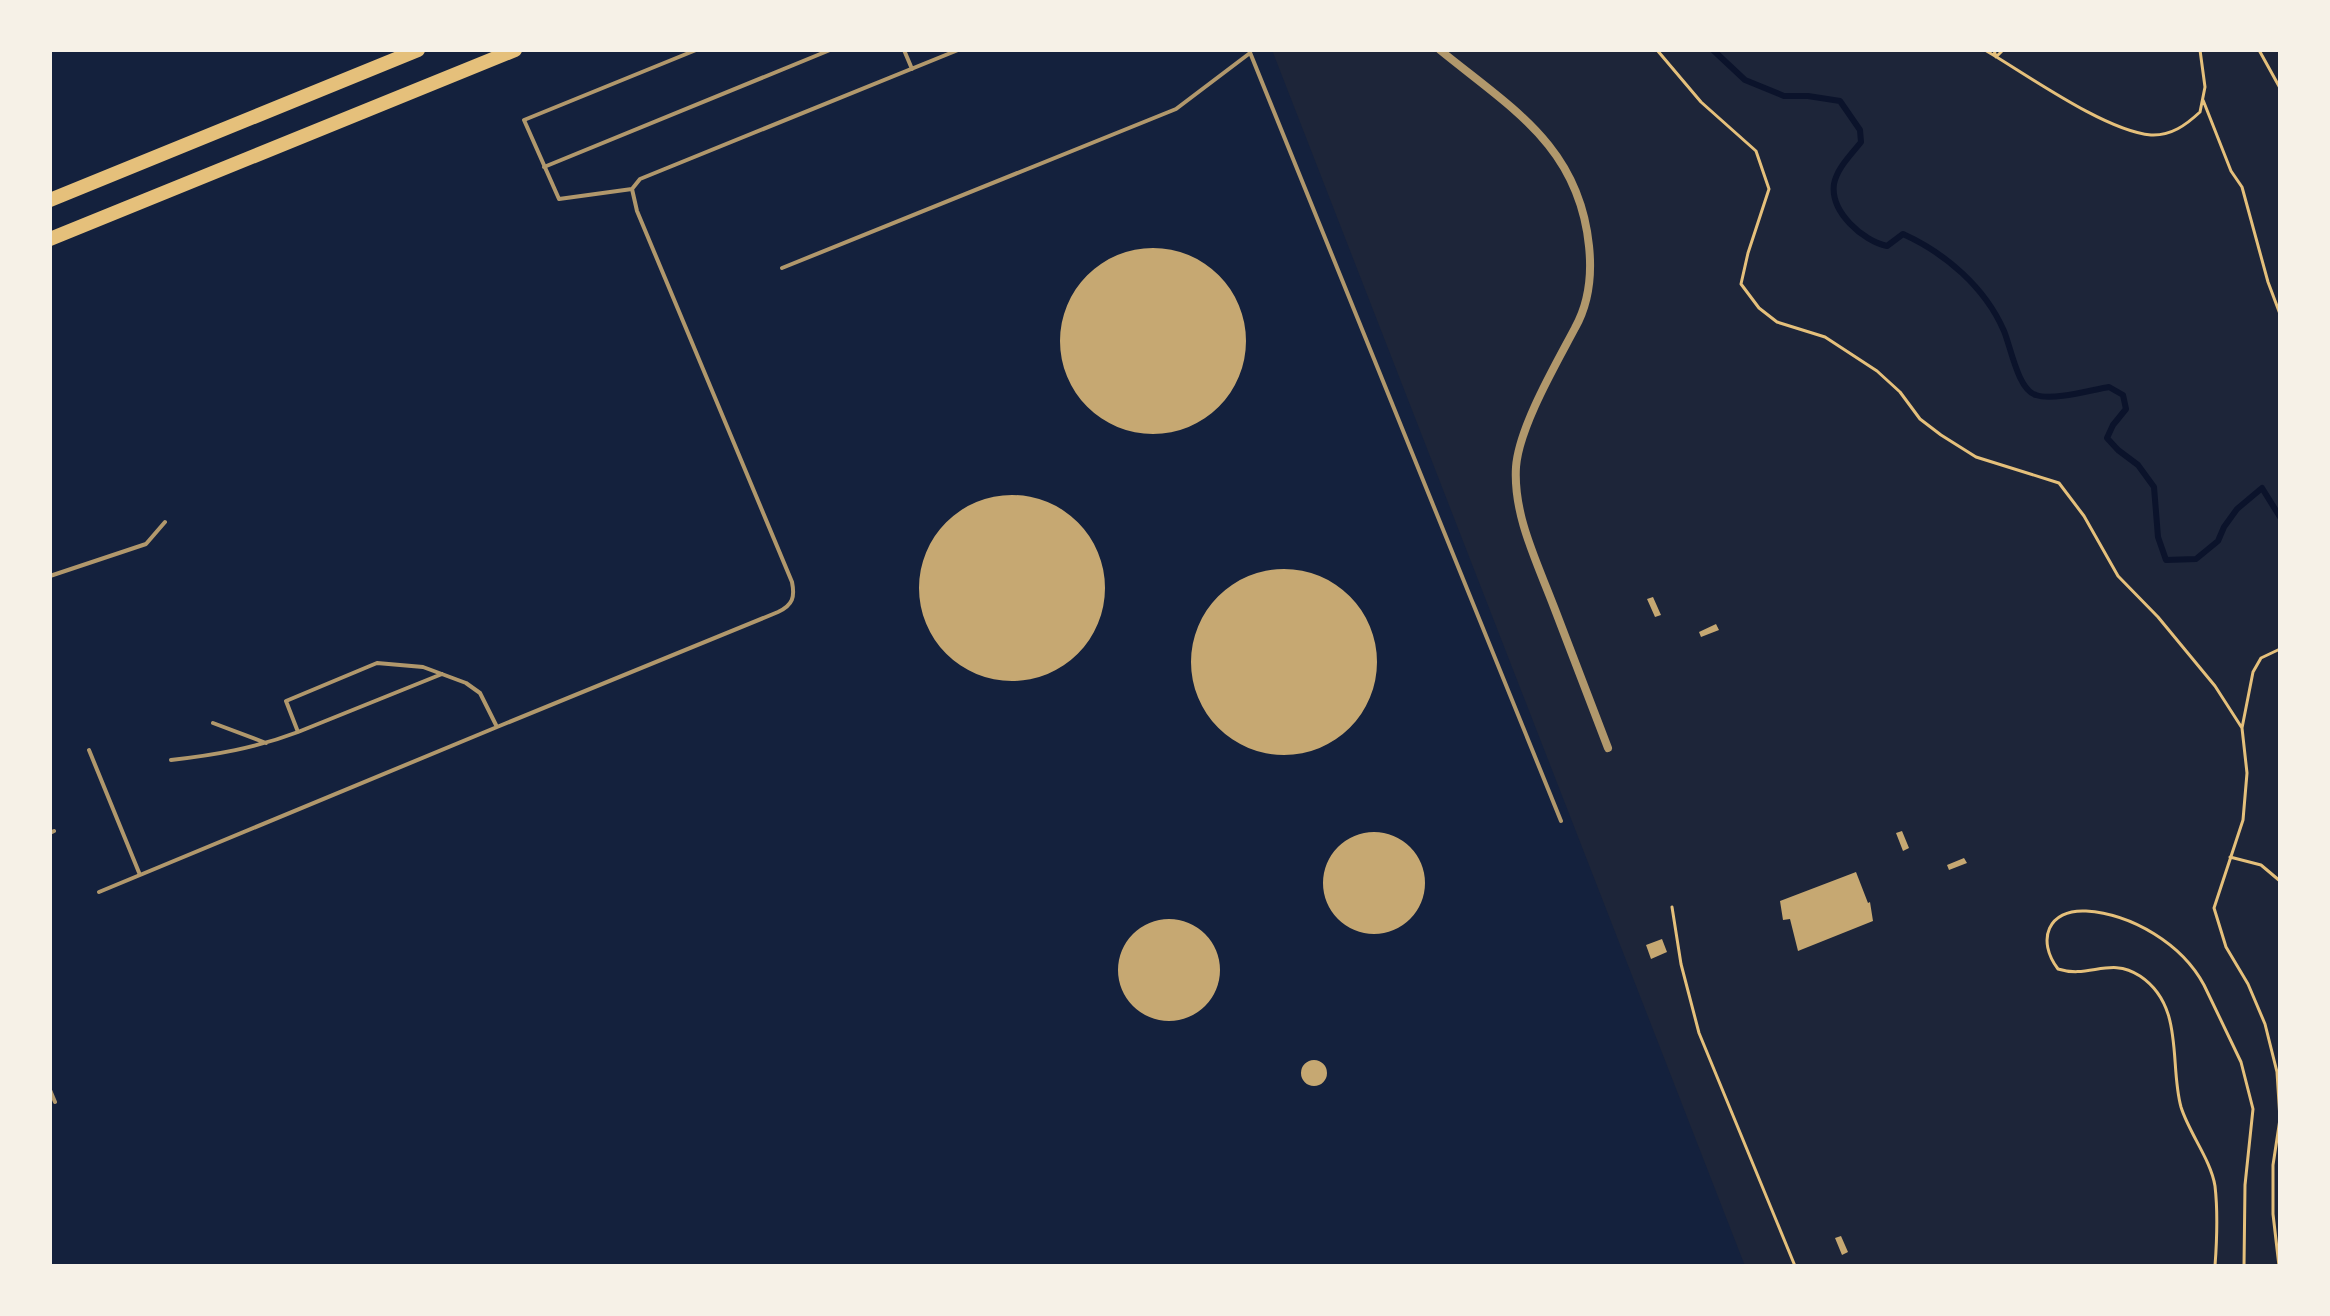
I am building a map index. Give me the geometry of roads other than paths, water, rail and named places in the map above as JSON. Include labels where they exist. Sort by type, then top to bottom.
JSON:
[{"type":"main road","points":[[50,200],[387,56],[418,50]]},
{"type":"main road","points":[[50,239],[515,50]]},
{"type":"street","points":[[1440,50],[1546,140],[1570,177],[1587,224],[1591,261],[1585,307],[1524,435],[1516,469],[1523,525],[1608,748]]},
{"type":"lane","points":[[696,50],[524,120],[559,199],[632,189],[640,179],[958,50]]},
{"type":"lane","points":[[544,167],[830,50]]},
{"type":"lane","points":[[904,50],[912,69]]},
{"type":"lane","points":[[782,268],[1176,109],[1249,52],[1561,821]]},
{"type":"lane","points":[[99,892],[789,607],[795,595],[792,582],[637,211],[632,189]]},
{"type":"lane","points":[[50,576],[146,544],[165,522]]},
{"type":"lane","points":[[298,732],[286,701],[377,663],[423,667],[466,683],[480,693],[497,727]]},
{"type":"lane","points":[[171,760],[224,754],[268,744],[442,674]]},
{"type":"lane","points":[[213,723],[268,744]]},
{"type":"lane","points":[[89,750],[140,875]]},
{"type":"lane","points":[[50,1090],[55,1102]]},
{"type":"waterway","points":[[1713,50],[1745,80],[1784,96],[1840,101],[1860,130],[1861,142],[1841,167],[1834,184],[1837,205],[1843,215],[1859,232],[1878,243],[1887,246],[1903,234],[1934,251],[1962,273],[1996,315],[2016,368],[2030,392],[2052,397],[2109,387],[2123,395],[2126,409],[2107,438],[2138,465],[2154,487],[2158,537],[2166,560],[2196,559],[2218,541],[2237,509],[2262,488],[2280,517]]}]
